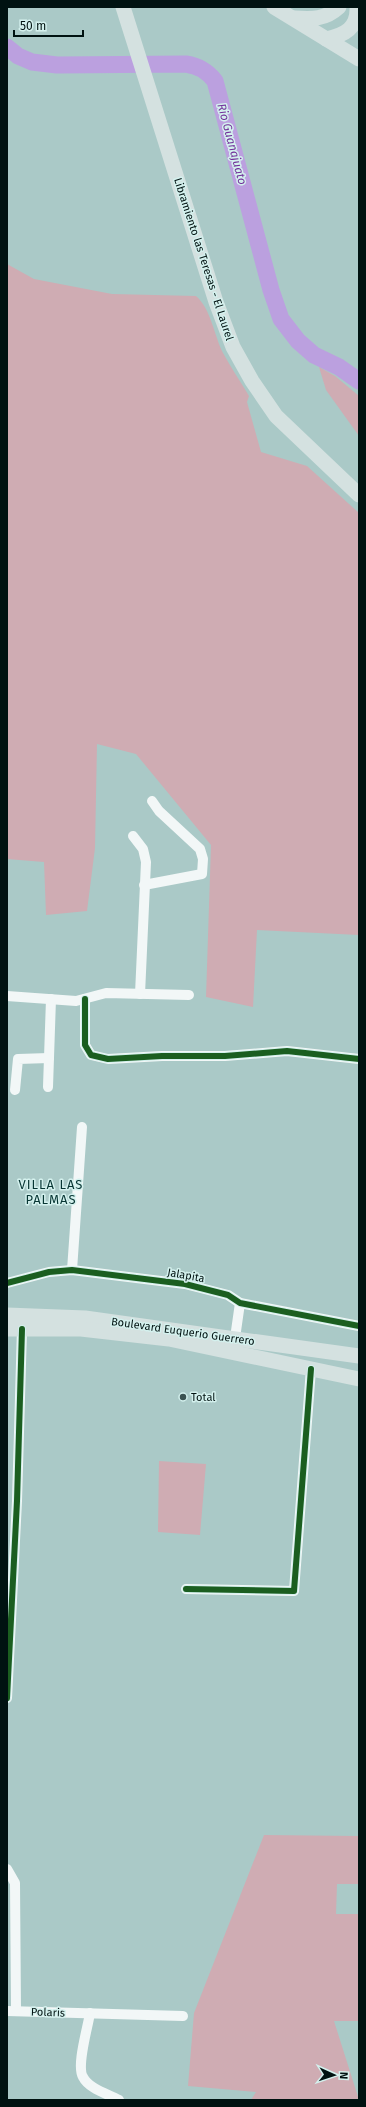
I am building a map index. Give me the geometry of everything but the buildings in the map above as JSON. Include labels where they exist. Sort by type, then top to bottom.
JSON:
[{"type":"main road","name":"Libramiento las Teresas - El Laurel","points":[[123,7],[127,27],[146,77],[216,302],[233,347],[252,381],[276,416],[359,495]]},
{"type":"main road","points":[[274,7],[359,59]]},
{"type":"main road","points":[[292,18],[320,18],[333,13],[339,7]]},
{"type":"main road","points":[[326,39],[348,32],[354,23],[357,7]]},
{"type":"main road","name":"Boulevard Euquerio Guerrero","points":[[7,1315],[85,1318],[359,1356]]},
{"type":"main road","points":[[7,1329],[81,1329],[161,1338],[359,1379]]},
{"type":"street","points":[[144,884],[202,874],[203,859],[200,849],[159,811],[152,801]]},
{"type":"street","points":[[133,836],[143,849],[146,862],[140,994]]},
{"type":"street","points":[[7,996],[81,1000],[106,993],[189,995]]},
{"type":"street","points":[[48,1087],[51,999]]},
{"type":"street","points":[[81,1000],[85,1045],[91,1055],[108,1059],[162,1056],[225,1056],[287,1051],[359,1059]]},
{"type":"street","points":[[15,1090],[18,1059],[49,1058]]},
{"type":"street","points":[[72,1270],[82,1127]]},
{"type":"street","name":"Jalapita","points":[[7,1283],[49,1272],[72,1270],[185,1284],[228,1295],[240,1303],[359,1326]]},
{"type":"street","points":[[235,1338],[240,1303]]},
{"type":"street","points":[[7,1698],[11,1548],[22,1329]]},
{"type":"street","points":[[186,1589],[294,1591],[310,1369]]},
{"type":"street","points":[[7,1869],[15,1883],[11,2011]]},
{"type":"street","name":"Polaris","points":[[11,2011],[183,2016]]},
{"type":"street","points":[[90,2013],[81,2065],[82,2077],[90,2085],[119,2100]]},
{"type":"shaded area","points":[[7,264],[34,279],[112,294],[196,296],[201,301],[209,315],[223,353],[249,396],[247,402],[261,452],[307,466],[359,513],[359,935],[257,930],[253,1007],[206,997],[211,845],[136,754],[97,744],[95,848],[87,911],[46,915],[44,862],[7,859]]},
{"type":"shaded area","points":[[319,367],[335,376],[359,396],[359,436],[326,390]]},
{"type":"shaded area","points":[[159,1461],[206,1464],[200,1535],[158,1532]]},
{"type":"shaded area","points":[[264,1835],[359,1836],[359,1884],[337,1884],[336,1914],[359,1914],[359,2021],[334,2021],[359,2100],[251,2100],[256,2092],[188,2086],[194,2013]]},
{"type":"waterway","name":"Rio Guanajuato","points":[[7,47],[18,56],[32,62],[57,65],[186,64],[195,66],[209,74],[215,81],[271,290],[281,319],[298,341],[314,355],[339,367],[359,381]]},
{"type":"cycle path","points":[[85,999],[85,1045],[91,1055],[108,1059],[162,1056],[225,1056],[287,1051],[359,1059]]},
{"type":"cycle path","points":[[7,1283],[49,1272],[72,1270],[185,1284],[228,1295],[240,1303],[359,1326]]},
{"type":"cycle path","points":[[7,1698],[17,1501],[22,1329]]},
{"type":"cycle path","points":[[186,1589],[294,1591],[311,1369]]},
{"type":"place","name":"Total","points":[[183,1397]]},
{"type":"district","name":"VILLA LAS PALMAS","points":[[51,1192]]}]
